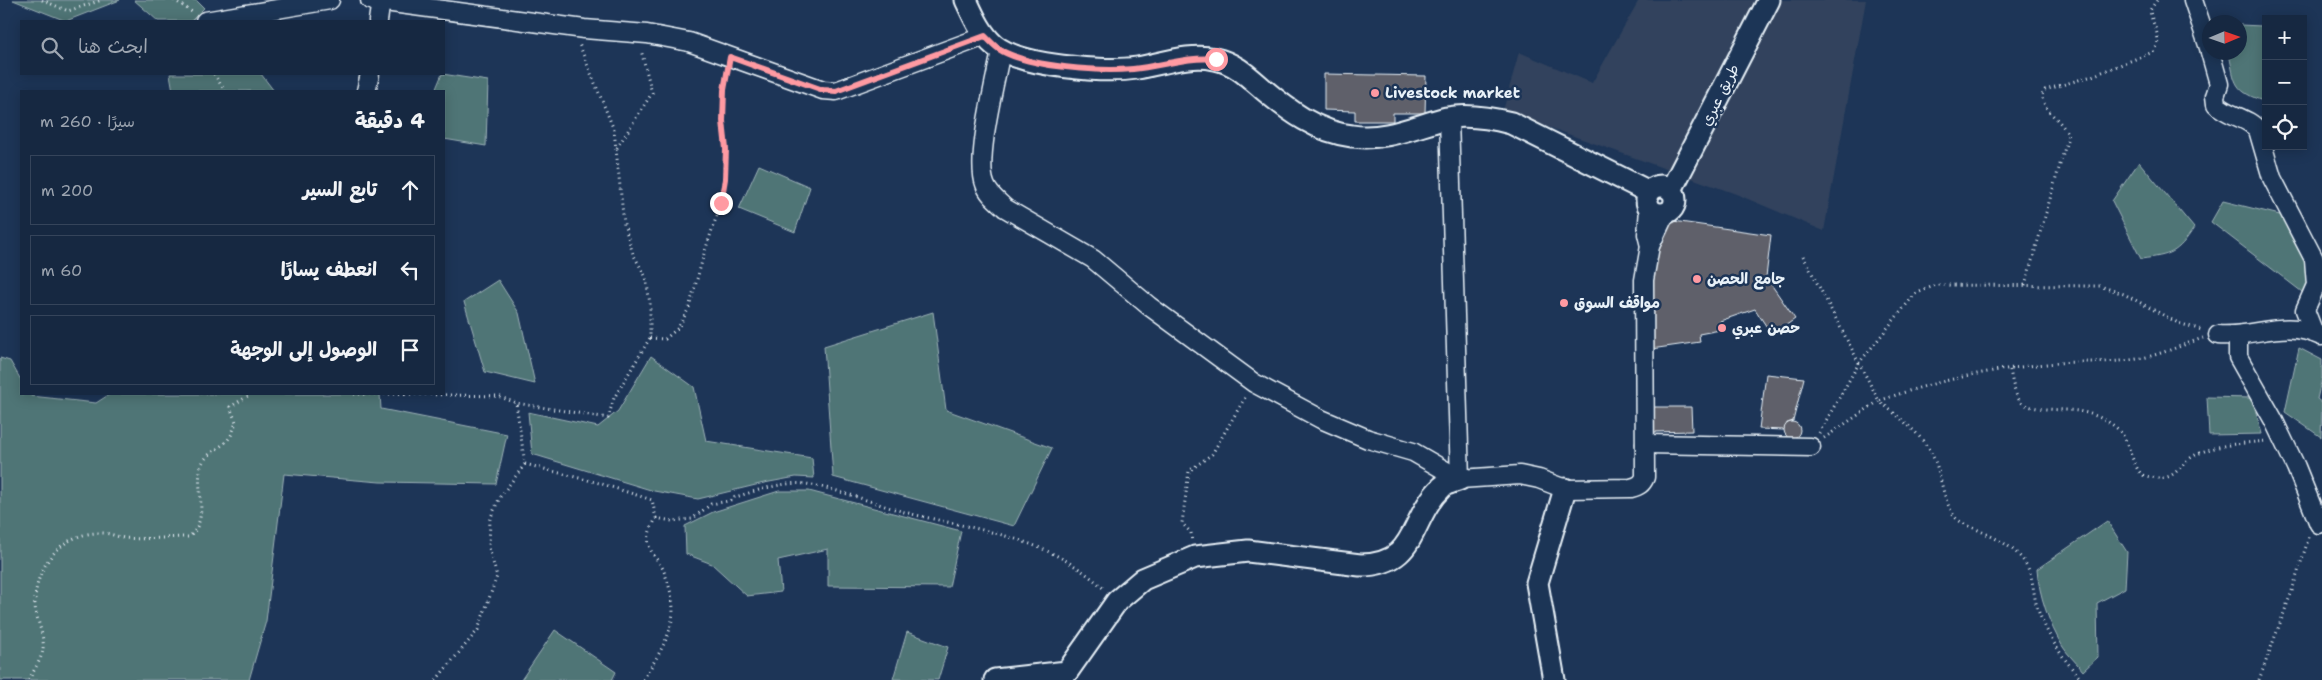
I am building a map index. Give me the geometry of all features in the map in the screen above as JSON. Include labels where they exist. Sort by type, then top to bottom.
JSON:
[{"type":"street","points":[[201,19],[330,0]]},
{"type":"street","points":[[966,0],[985,36],[1001,50],[1031,60],[1103,70],[1135,69],[1200,57],[1216,59],[1241,70],[1285,107],[1308,122],[1350,136],[1390,136],[1449,118],[1479,118],[1511,123],[1654,205],[1643,299],[1645,477],[1639,486],[1565,489],[1539,479],[1520,475],[1460,479],[1443,486],[1431,501],[1398,556],[1377,565],[1360,565],[1248,550],[1195,557],[1143,579],[1118,601],[1090,636],[1070,676],[995,680]]},
{"type":"street","name":"طريق عبري","points":[[1654,205],[1674,207],[1675,201],[1671,190],[1769,0]]},
{"type":"street","points":[[2193,0],[2202,28]]},
{"type":"street","points":[[378,20],[377,1],[572,27],[637,33],[689,42],[823,90],[836,91],[985,36]]},
{"type":"street","points":[[1001,50],[982,164],[986,187],[1005,208],[1093,259],[1150,306],[1254,384],[1321,419],[1368,439],[1413,452],[1460,479]]},
{"type":"street","points":[[2212,60],[2220,84],[2215,96],[2216,104],[2227,113],[2254,126],[2258,130],[2272,178],[2311,251],[2316,281],[2305,310],[2318,335]]},
{"type":"street","points":[[366,90],[370,75]]},
{"type":"street","points":[[1449,118],[1460,479]]},
{"type":"street","points":[[2218,335],[2238,335],[2271,328],[2298,329],[2318,335]]},
{"type":"street","points":[[2238,335],[2238,357],[2274,419],[2319,524]]},
{"type":"street","points":[[1644,444],[1811,447]]},
{"type":"street","points":[[1554,680],[1536,584],[1565,489]]},
{"type":"path","points":[[42,0],[68,11],[102,0]]},
{"type":"path","points":[[174,0],[201,19]]},
{"type":"path","points":[[2024,285],[2068,137],[2064,129],[2045,106],[2042,95],[2045,90],[2092,76],[2153,52],[2157,48],[2158,37],[2150,10],[2157,0]]},
{"type":"path","points":[[445,395],[498,396],[516,403],[608,418],[614,398],[650,338],[650,304],[646,277],[633,254],[624,224],[614,130],[572,27]]},
{"type":"path","points":[[616,148],[652,93],[637,33]]},
{"type":"path","points":[[650,338],[666,339],[678,328],[690,308],[704,254],[716,224],[725,179],[724,90],[730,57]]},
{"type":"path","points":[[215,75],[224,90]]},
{"type":"path","points":[[1803,256],[1879,400],[1917,435],[1931,453],[1946,499],[1955,517],[1964,524],[2006,544],[2022,559],[2030,574],[2038,610],[2052,640],[2066,662],[2082,680]]},
{"type":"path","points":[[1811,447],[1859,363],[1915,294],[1929,287],[1944,284],[2100,286],[2111,288],[2178,323],[2218,335]]},
{"type":"path","points":[[1811,447],[1879,400],[1921,386],[2010,369],[2058,363],[2130,360],[2173,350],[2207,337],[2218,335]]},
{"type":"path","points":[[2010,369],[2021,403],[2031,408],[2078,411],[2105,420],[2114,426],[2128,441],[2136,468],[2142,475],[2152,478],[2173,476],[2190,459],[2212,448],[2282,439]]},
{"type":"path","points":[[1195,557],[1191,534],[1182,523],[1188,471],[1212,454],[1254,384]]},
{"type":"path","points":[[28,680],[43,650],[35,614],[34,598],[42,568],[48,558],[70,541],[93,534],[103,533],[124,538],[190,537],[199,522],[202,495],[200,469],[204,458],[230,437],[236,422],[230,407],[249,395]]},
{"type":"path","points":[[436,680],[478,630],[497,576],[489,548],[490,519],[500,497],[525,464],[516,403]]},
{"type":"path","points":[[525,464],[599,483],[652,500],[656,518],[649,534],[648,546],[663,570],[673,609],[670,628],[662,650],[642,680]]},
{"type":"path","points":[[656,518],[672,521],[692,519],[711,504],[730,501],[735,497],[784,485],[805,484],[909,513],[991,531],[1032,544],[1060,556],[1088,574],[1118,601]]},
{"type":"path","points":[[2258,680],[2292,591],[2308,538],[2319,524]]},
{"type":"shaded area","points":[[1639,0],[1866,0],[1824,231],[1736,194],[1503,111],[1519,52],[1592,83]]},
{"type":"green space","points":[[13,0],[120,0],[69,20],[63,20]]},
{"type":"green space","points":[[134,0],[196,0],[204,8],[192,20],[157,20]]},
{"type":"green space","points":[[2247,25],[2262,26],[2262,101],[2241,90],[2237,85],[2230,60],[2247,60]]},
{"type":"green space","points":[[170,75],[262,75],[273,90],[173,90]]},
{"type":"green space","points":[[442,75],[488,81],[486,146],[445,139],[445,90],[435,90]]},
{"type":"green space","points":[[2139,162],[2194,228],[2183,243],[2172,252],[2141,259],[2112,201]]},
{"type":"green space","points":[[759,165],[810,187],[795,232],[739,209]]},
{"type":"green space","points":[[2223,201],[2288,217],[2310,263],[2306,295],[2211,222]]},
{"type":"green space","points":[[498,280],[519,313],[535,384],[485,372],[464,302]]},
{"type":"green space","points":[[933,312],[946,410],[1052,448],[1014,526],[833,477],[824,346]]},
{"type":"green space","points":[[2299,348],[2322,360],[2322,378],[2317,399],[2322,403],[2321,437],[2285,412]]},
{"type":"green space","points":[[651,356],[694,387],[706,441],[812,458],[814,478],[796,477],[698,499],[654,491],[532,454],[528,412],[598,427],[618,411]]},
{"type":"green space","points":[[0,358],[10,361],[20,378],[20,395],[96,403],[108,395],[380,395],[381,409],[507,434],[496,484],[380,482],[284,474],[266,621],[249,680],[0,680]]},
{"type":"green space","points":[[2207,397],[2252,398],[2262,434],[2209,435]]},
{"type":"green space","points":[[779,491],[809,491],[961,531],[949,587],[828,586],[828,549],[778,560],[781,592],[747,596],[712,564],[686,554],[685,526],[713,512]]},
{"type":"green space","points":[[2107,521],[2127,552],[2125,588],[2097,603],[2098,657],[2083,671],[2065,650],[2053,629],[2042,599],[2037,569]]},
{"type":"green space","points":[[555,630],[616,672],[612,680],[521,680]]},
{"type":"green space","points":[[907,632],[948,647],[938,680],[893,679]]},
{"type":"building","name":"Livestock market","points":[[1324,74],[1426,76],[1425,113],[1393,113],[1393,121],[1355,121],[1355,111],[1324,110]]},
{"type":"building","points":[[1666,220],[1771,235],[1766,277],[1795,319],[1772,335],[1755,309],[1720,321],[1720,330],[1699,334],[1700,342],[1651,349],[1650,282]]},
{"type":"building","points":[[1766,374],[1804,378],[1793,421],[1787,423],[1784,430],[1759,429]]},
{"type":"building","points":[[1653,407],[1691,407],[1692,431],[1653,432]]},
{"type":"building","points":[[1789,422],[1795,422],[1800,427],[1798,436],[1789,438],[1784,433],[1784,427]]},
{"type":"place","name":"Livestock market","points":[[1375,93]]},
{"type":"place","name":"جامع الحصن","points":[[1697,279]]},
{"type":"place","name":"مواقف السوق","points":[[1564,303]]},
{"type":"place","name":"حصن عبري","points":[[1722,328]]},
{"type":"route","points":[[721,203],[725,179],[726,149],[723,121],[724,90],[730,57],[823,90],[836,91],[985,36],[1001,50],[1016,57],[1071,67],[1103,70],[1135,69],[1183,59],[1200,57],[1216,59]]}]
